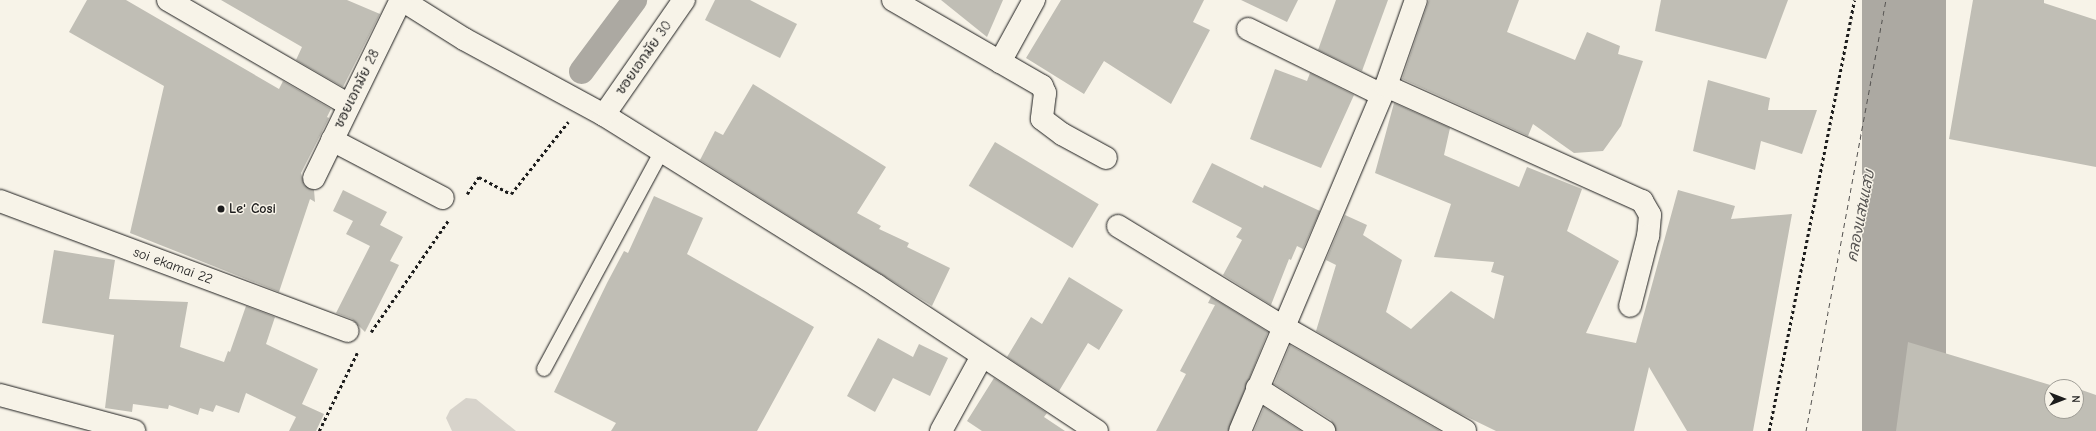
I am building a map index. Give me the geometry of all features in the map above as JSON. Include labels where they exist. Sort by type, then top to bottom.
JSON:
[{"type":"street","points":[[168,0],[349,106]]},
{"type":"street","points":[[402,0],[464,39],[582,105],[604,115],[876,285],[1097,431]]},
{"type":"street","name":"ซอยเอกมัย 28","points":[[314,178],[402,0]]},
{"type":"street","name":"ซอยเอกมัย 30","points":[[604,115],[684,0]]},
{"type":"street","points":[[893,0],[1044,89],[1042,119],[1062,134],[1106,158]]},
{"type":"street","points":[[1000,62],[1034,0]]},
{"type":"street","points":[[1240,431],[1282,326],[1384,91],[1416,0]]},
{"type":"street","points":[[1248,29],[1384,91],[1642,201],[1650,215],[1648,236],[1630,306]]},
{"type":"street","points":[[332,140],[447,207]]},
{"type":"street","name":"soi ekamai 22","points":[[0,201],[357,334]]},
{"type":"street","points":[[1118,226],[1282,326],[1465,431]]},
{"type":"street","points":[[941,431],[982,356]]},
{"type":"street","points":[[1257,388],[1324,431]]},
{"type":"street","points":[[0,396],[134,431]]},
{"type":"lane","points":[[544,369],[662,151]]},
{"type":"path","points":[[1769,431],[1854,0]]},
{"type":"path","points":[[464,197],[479,177],[511,194],[582,105]]},
{"type":"path","points":[[357,334],[447,207]]},
{"type":"path","points":[[319,431],[358,350]]},
{"type":"shaded area","points":[[466,398],[476,399],[516,431],[452,431],[446,418],[450,410]]},
{"type":"water","points":[[1862,0],[1946,0],[1946,431],[1862,431]]},
{"type":"building","points":[[87,0],[126,0],[279,89],[283,81],[331,109],[327,117],[329,118],[301,173],[304,185],[314,190],[315,202],[310,199],[279,292],[130,233],[164,86],[69,32]]},
{"type":"building","points":[[221,0],[347,0],[380,14],[343,87],[296,60],[302,47]]},
{"type":"building","points":[[715,0],[750,0],[797,24],[780,58],[705,20]]},
{"type":"building","points":[[941,0],[1003,0],[987,37]]},
{"type":"building","points":[[1061,0],[1204,0],[1193,22],[1210,30],[1171,104],[1104,61],[1084,94],[1026,58]]},
{"type":"building","points":[[1241,0],[1298,0],[1287,22]]},
{"type":"building","points":[[1336,0],[1388,0],[1362,71],[1318,50]]},
{"type":"building","points":[[1429,0],[1519,0],[1507,32],[1575,60],[1587,32],[1620,46],[1618,54],[1643,61],[1621,126],[1603,151],[1574,153],[1533,124],[1528,136],[1402,79]]},
{"type":"building","points":[[1661,0],[1788,0],[1766,59],[1655,31]]},
{"type":"building","points":[[1973,0],[2044,0],[2044,3],[2096,20],[2096,167],[1949,139]]},
{"type":"building","points":[[1275,69],[1307,81],[1310,73],[1354,95],[1321,168],[1250,139]]},
{"type":"building","points":[[1708,80],[1770,98],[1768,110],[1817,110],[1802,154],[1761,141],[1755,170],[1693,151]]},
{"type":"building","points":[[753,84],[886,167],[857,213],[881,226],[879,229],[909,243],[907,247],[950,268],[932,306],[700,160],[715,131],[723,135]]},
{"type":"building","points":[[1394,103],[1450,128],[1444,155],[1519,187],[1527,167],[1582,189],[1567,231],[1619,261],[1586,333],[1636,343],[1678,190],[1735,206],[1731,219],[1792,214],[1753,431],[1687,431],[1649,367],[1634,431],[1496,431],[1459,413],[1316,331],[1336,265],[1326,260],[1345,215],[1367,225],[1363,235],[1402,260],[1386,312],[1411,329],[1451,291],[1494,319],[1504,276],[1491,272],[1494,262],[1434,257],[1451,204],[1375,173]]},
{"type":"building","points":[[995,142],[1099,204],[1072,248],[969,186]]},
{"type":"building","points":[[1212,163],[1263,188],[1264,185],[1320,211],[1303,249],[1297,246],[1291,260],[1289,259],[1271,305],[1223,275],[1242,240],[1236,237],[1242,228],[1192,202]]},
{"type":"building","points":[[343,190],[387,212],[380,225],[403,237],[390,261],[399,265],[365,332],[352,319],[336,313],[370,246],[346,234],[353,221],[333,211]]},
{"type":"building","points":[[654,196],[703,218],[687,254],[814,327],[757,431],[611,431],[616,423],[554,392],[624,251],[628,253]]},
{"type":"building","points":[[54,250],[115,260],[109,299],[188,302],[180,347],[224,362],[228,351],[230,352],[246,306],[275,317],[266,344],[318,369],[302,404],[324,414],[316,431],[289,431],[296,417],[246,393],[239,413],[216,405],[213,412],[200,408],[198,415],[169,405],[168,409],[133,404],[132,412],[105,408],[114,335],[42,323]]},
{"type":"building","points":[[1069,277],[1123,310],[1099,350],[1088,343],[1059,391],[1007,357],[1031,317],[1042,324]]},
{"type":"building","points":[[1211,297],[1268,332],[1228,431],[1156,431],[1186,374],[1180,371],[1215,305],[1208,303]]},
{"type":"building","points":[[878,338],[913,357],[919,344],[948,358],[930,396],[893,378],[875,412],[847,396]]},
{"type":"building","points":[[1908,342],[2044,383],[2044,419],[2084,419],[2084,391],[2096,395],[2096,431],[1896,431]]},
{"type":"building","points":[[1290,345],[1440,431],[1336,431],[1331,420],[1274,384]]},
{"type":"building","points":[[994,378],[1047,413],[1044,417],[1065,431],[982,431],[967,421]]},
{"type":"building","points":[[1264,407],[1301,431],[1254,431]]},
{"type":"waterway","points":[[581,71],[634,0]]},
{"type":"ferry route","points":[[1806,431],[1886,0]]},
{"type":"place","name":"Le' Cosi","points":[[221,209]]},
{"type":"water label","name":"คลองแสนแสบ","points":[[1861,216]]}]
